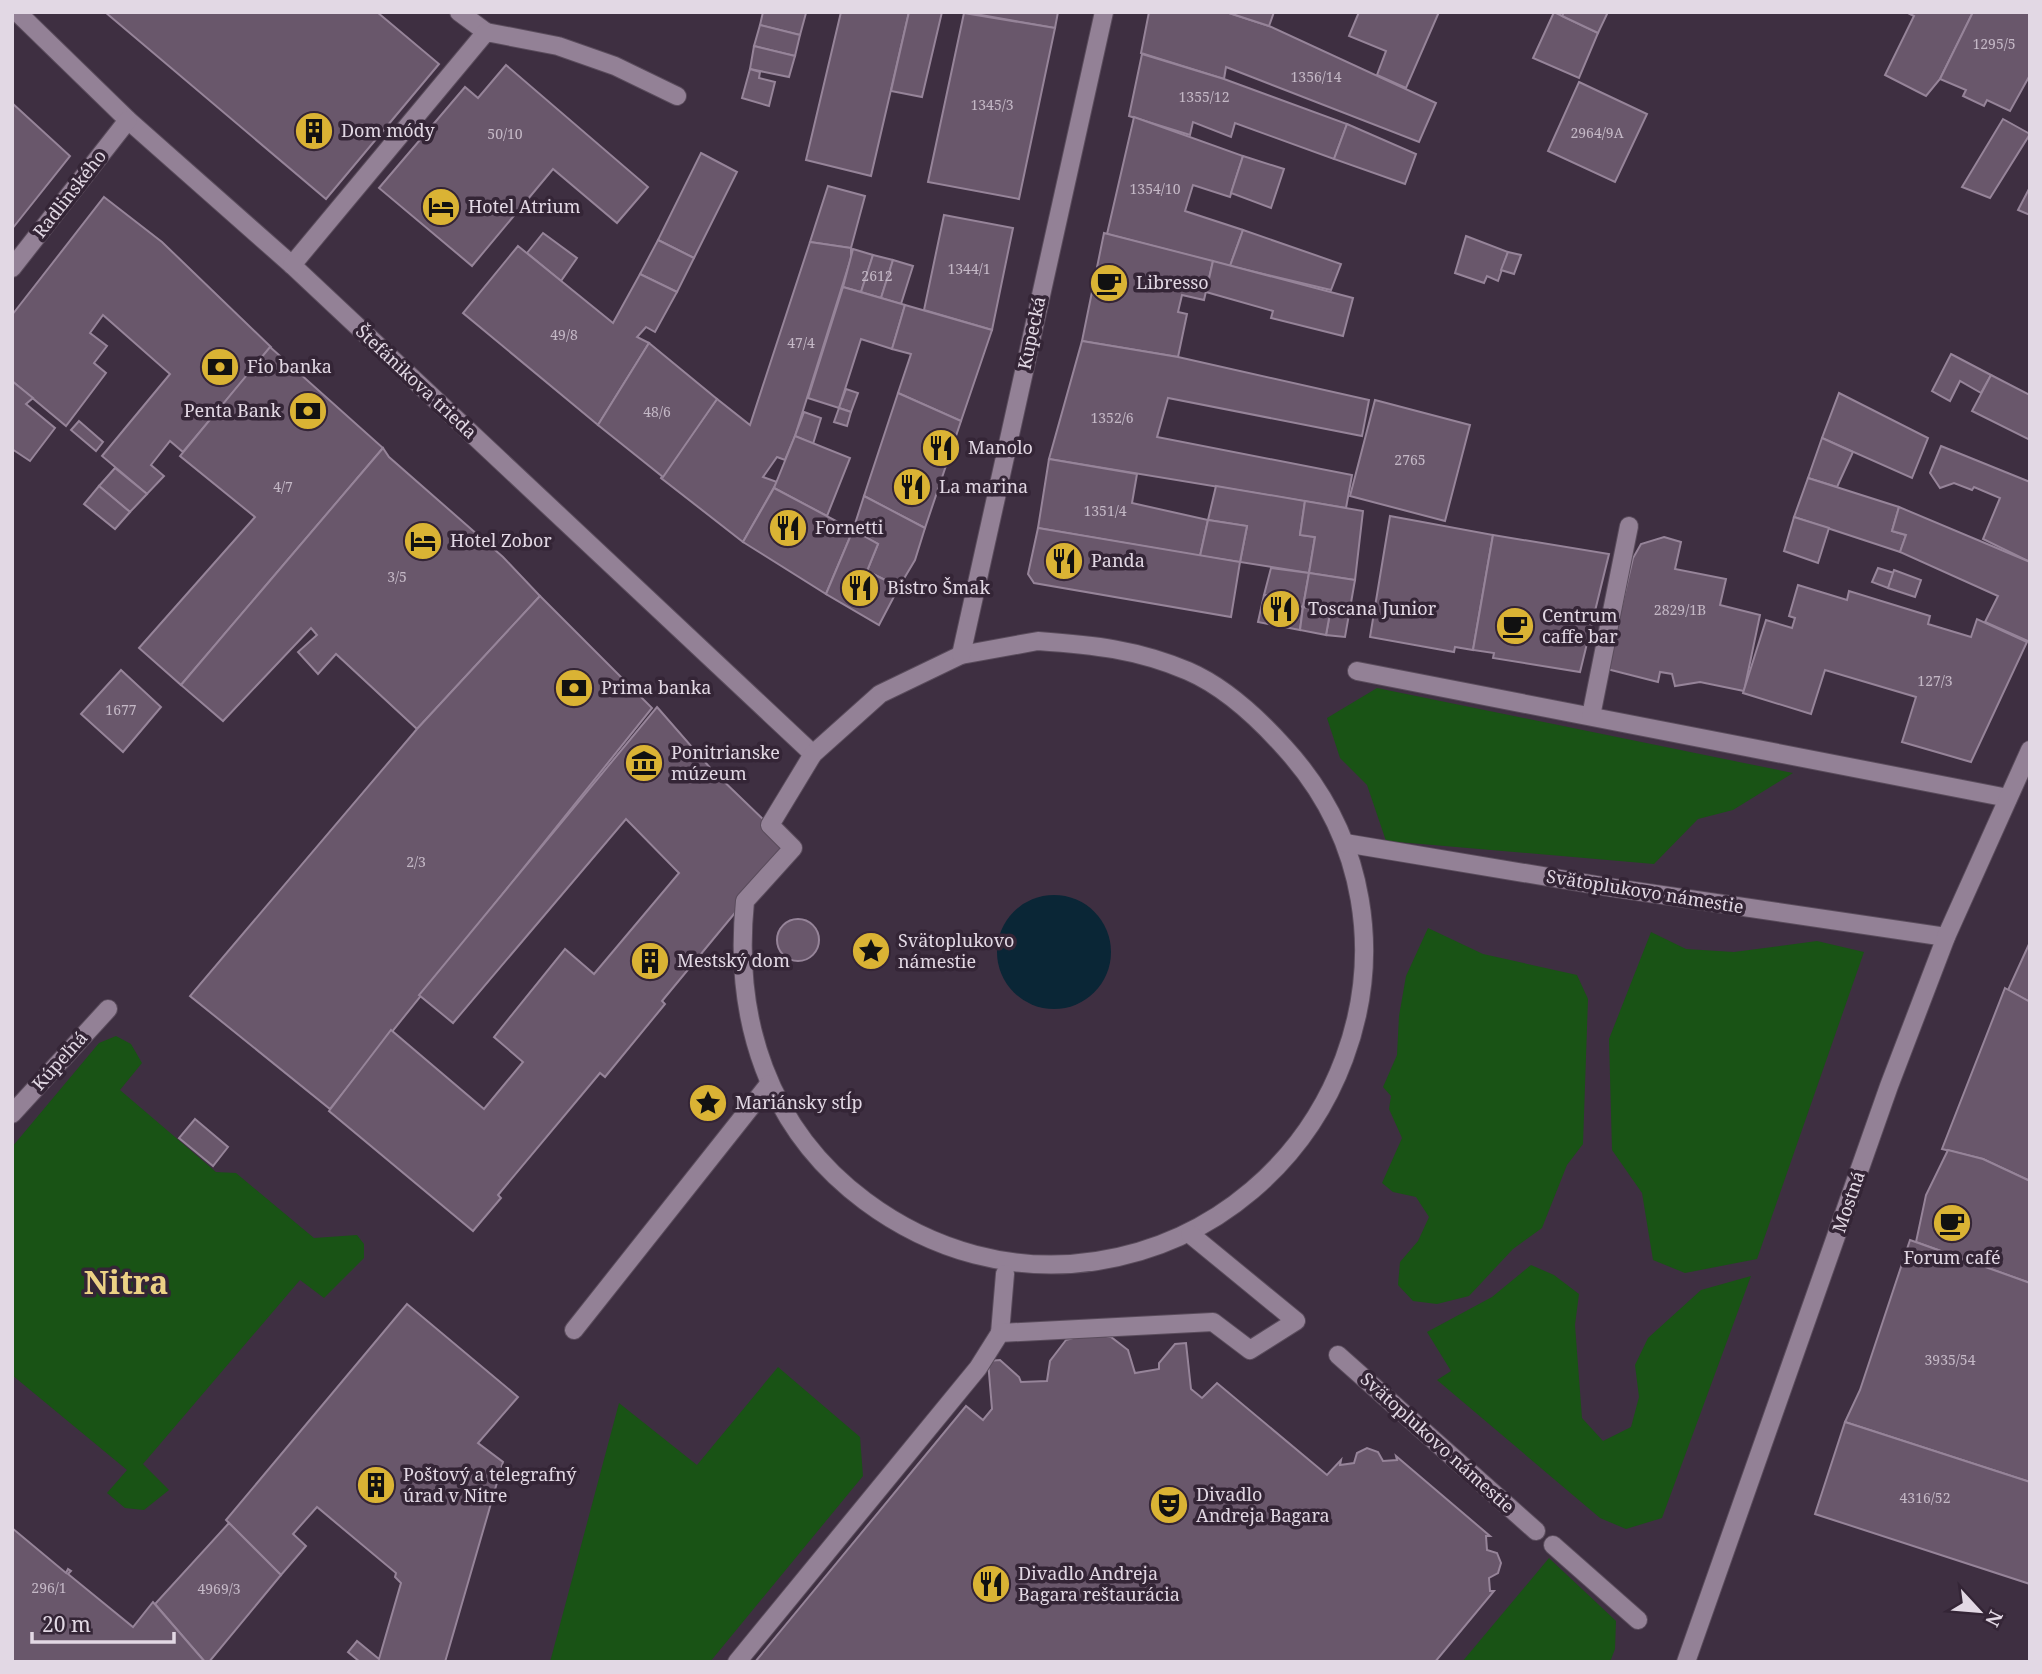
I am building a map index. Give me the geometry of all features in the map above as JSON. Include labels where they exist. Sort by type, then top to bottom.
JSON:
[{"type":"street","name":"Štefánikova trieda","points":[[17,12],[128,120],[292,265],[813,754]]},
{"type":"street","points":[[459,12],[486,32],[558,46],[615,66],[677,96]]},
{"type":"street","name":"Kupecká","points":[[961,655],[1104,12]]},
{"type":"street","points":[[292,265],[486,32]]},
{"type":"street","name":"Radlinského","points":[[12,268],[128,120]]},
{"type":"street","points":[[1591,716],[1629,526]]},
{"type":"street","points":[[1038,641],[1116,647],[1190,672],[1256,716],[1309,774],[1345,843],[1363,918],[1362,994],[1343,1068],[1306,1135],[1254,1192],[1190,1234],[1132,1255],[1070,1265],[1008,1263],[947,1248],[891,1221],[842,1184],[800,1137],[769,1084],[744,999],[744,901],[793,848],[770,825],[813,754],[880,694],[961,655],[1038,641]]},
{"type":"street","points":[[1357,671],[2008,797]]},
{"type":"street","name":"Mostná","points":[[1686,1662],[1889,1086],[1946,937],[2030,750]]},
{"type":"street","name":"Svätoplukovo námestie","points":[[1345,843],[1608,887],[1946,937]]},
{"type":"street","name":"Kúpeľná","points":[[12,1114],[108,1009]]},
{"type":"street","points":[[574,1330],[769,1084]]},
{"type":"street","points":[[1000,1333],[1213,1322],[1250,1350],[1296,1321],[1190,1234]]},
{"type":"street","points":[[737,1662],[978,1368],[1000,1333],[1005,1274]]},
{"type":"street","name":"Svätoplukovo námestie","points":[[1338,1355],[1536,1531]]},
{"type":"street","points":[[1553,1545],[1638,1620]]},
{"type":"green space","points":[[1377,688],[1793,773],[1733,810],[1698,819],[1654,864],[1386,841],[1367,785],[1340,758],[1327,718]]},
{"type":"green space","points":[[1428,928],[1483,954],[1577,975],[1588,999],[1583,1144],[1567,1165],[1542,1228],[1513,1249],[1469,1296],[1437,1304],[1413,1301],[1398,1285],[1400,1262],[1418,1241],[1429,1217],[1416,1197],[1393,1192],[1382,1183],[1402,1138],[1389,1109],[1391,1096],[1383,1087],[1397,1055],[1399,1016],[1406,976]]},
{"type":"green space","points":[[1651,932],[1686,949],[1734,952],[1817,941],[1864,952],[1757,1259],[1685,1273],[1653,1260],[1642,1193],[1612,1150],[1609,1039]]},
{"type":"green space","points":[[116,1036],[131,1044],[142,1063],[120,1090],[216,1172],[236,1173],[314,1238],[357,1235],[364,1244],[364,1258],[324,1298],[300,1280],[143,1464],[169,1490],[144,1510],[125,1508],[107,1493],[127,1470],[12,1375],[12,1147],[99,1043]]},
{"type":"green space","points":[[1531,1265],[1554,1275],[1579,1294],[1575,1325],[1582,1418],[1603,1441],[1631,1427],[1639,1397],[1635,1365],[1648,1338],[1701,1290],[1751,1276],[1662,1518],[1626,1529],[1600,1518],[1437,1380],[1451,1371],[1427,1332],[1492,1297]]},
{"type":"green space","points":[[778,1367],[860,1437],[863,1476],[710,1662],[550,1662],[619,1403],[697,1465]]},
{"type":"green space","points":[[1549,1558],[1616,1621],[1615,1649],[1610,1662],[1462,1662]]},
{"type":"water","points":[[1054,895],[1076,899],[1094,912],[1107,930],[1111,952],[1107,974],[1094,992],[1076,1005],[1054,1009],[1032,1005],[1014,992],[1001,974],[997,952],[1001,930],[1014,912],[1032,899]]},
{"type":"building","name":"Dom módy","points":[[105,12],[377,12],[439,64],[326,199]]},
{"type":"building","points":[[763,12],[806,13],[800,35],[760,25]]},
{"type":"building","points":[[841,12],[909,12],[871,176],[806,160]]},
{"type":"building","points":[[909,12],[942,12],[922,97],[891,91]]},
{"type":"building","points":[[964,12],[1058,12],[1055,28]]},
{"type":"building","points":[[1149,12],[1226,12],[1269,26],[1436,103],[1419,142],[1226,67],[1224,79],[1141,53]]},
{"type":"building","points":[[1226,12],[1274,12],[1269,26]]},
{"type":"building","points":[[1359,12],[1439,12],[1406,88],[1377,75],[1386,51],[1349,36]]},
{"type":"building","points":[[1554,12],[1598,33],[1579,78],[1533,58]]},
{"type":"building","points":[[1564,12],[1608,12],[1598,33],[1562,16]]},
{"type":"building","points":[[1906,12],[1973,12],[1940,79],[1926,96],[1885,75],[1914,16]]},
{"type":"building","points":[[1973,12],[2030,12],[2030,75],[2010,111],[1987,100],[1984,106],[1963,96],[1966,90],[1940,79]]},
{"type":"building","points":[[964,13],[1055,28],[1019,199],[928,182]]},
{"type":"building","points":[[760,25],[800,35],[795,56],[754,46]]},
{"type":"building","points":[[754,46],[795,56],[789,77],[750,69]]},
{"type":"building","points":[[1142,54],[1224,79],[1347,124],[1334,159],[1235,123],[1231,137],[1193,122],[1190,135],[1129,116]]},
{"type":"building","points":[[506,65],[648,187],[617,223],[553,169],[472,266],[379,188],[465,87],[478,98]]},
{"type":"building","points":[[750,69],[760,72],[759,78],[775,82],[769,106],[742,98]]},
{"type":"building","points":[[1579,82],[1647,114],[1615,182],[1548,151]]},
{"type":"building","points":[[12,103],[70,156],[12,229]]},
{"type":"building","points":[[1134,117],[1243,156],[1230,197],[1193,185],[1185,211],[1243,230],[1230,266],[1107,234]]},
{"type":"building","points":[[2003,119],[2030,134],[1990,198],[1962,187]]},
{"type":"building","points":[[1347,124],[1416,154],[1405,184],[1334,159]]},
{"type":"building","points":[[701,153],[737,172],[694,258],[658,240]]},
{"type":"building","points":[[1243,156],[1284,169],[1271,208],[1231,193]]},
{"type":"building","points":[[828,186],[865,196],[851,248],[810,242]]},
{"type":"building","points":[[2030,190],[2030,215],[2018,210]]},
{"type":"building","points":[[104,197],[162,242],[271,347],[183,452],[170,441],[151,465],[164,476],[147,494],[102,456],[170,374],[103,315],[90,333],[107,346],[94,363],[106,373],[66,426],[12,381],[12,315]]},
{"type":"building","points":[[944,215],[1013,228],[992,330],[924,310]]},
{"type":"building","points":[[1243,230],[1341,264],[1331,290],[1230,266]]},
{"type":"building","points":[[543,233],[577,258],[561,281],[527,253]]},
{"type":"building","points":[[1104,233],[1213,261],[1204,300],[1182,295],[1178,312],[1187,314],[1178,357],[1082,341]]},
{"type":"building","points":[[1466,236],[1508,252],[1498,281],[1487,276],[1484,283],[1455,273]]},
{"type":"building","points":[[658,240],[694,258],[677,292],[640,274]]},
{"type":"building","points":[[810,242],[851,248],[851,258],[795,436],[785,460],[777,457],[763,477],[777,482],[743,542],[661,478],[717,399],[750,425]]},
{"type":"building","points":[[518,246],[613,323],[640,274],[677,292],[655,332],[646,327],[637,337],[649,343],[598,425],[463,313]]},
{"type":"building","points":[[853,249],[873,255],[861,292],[843,287]]},
{"type":"building","points":[[1508,252],[1521,255],[1514,274],[1501,270]]},
{"type":"building","points":[[873,255],[893,260],[881,298],[861,292]]},
{"type":"building","points":[[893,260],[913,266],[901,304],[881,298]]},
{"type":"building","points":[[1213,261],[1353,298],[1343,336],[1271,318],[1273,311],[1206,292]]},
{"type":"building","points":[[843,287],[905,305],[892,349],[861,339],[839,408],[808,398]]},
{"type":"building","points":[[905,305],[992,330],[961,421],[898,393],[911,354],[892,349]]},
{"type":"building","points":[[1082,341],[1178,357],[1369,400],[1362,436],[1168,398],[1157,437],[1352,475],[1346,508],[1049,459]]},
{"type":"building","points":[[649,343],[717,399],[663,477],[598,425]]},
{"type":"building","points":[[270,347],[383,448],[181,685],[139,648],[255,517],[180,456]]},
{"type":"building","points":[[1951,354],[1991,375],[1981,393],[1960,381],[1950,401],[1932,391]]},
{"type":"building","points":[[1991,375],[2030,395],[2030,440],[1972,411]]},
{"type":"building","points":[[12,381],[33,398],[26,404],[55,428],[30,461],[12,449]]},
{"type":"building","points":[[846,389],[858,393],[851,412],[839,408]]},
{"type":"building","points":[[898,393],[961,421],[925,528],[864,496]]},
{"type":"building","points":[[1839,393],[1928,438],[1912,478],[1822,438]]},
{"type":"building","points":[[1375,400],[1470,425],[1445,521],[1350,496]]},
{"type":"building","points":[[839,408],[851,412],[847,426],[834,422]]},
{"type":"building","points":[[804,412],[821,418],[813,444],[795,436]]},
{"type":"building","points":[[79,421],[103,442],[96,451],[71,430]]},
{"type":"building","points":[[795,436],[850,458],[827,516],[774,488]]},
{"type":"building","points":[[1822,438],[1853,452],[1837,487],[1808,478]]},
{"type":"building","points":[[1941,446],[2030,482],[2030,562],[1983,539],[2000,498],[1974,487],[1972,490],[1954,483],[1940,488],[1930,473]]},
{"type":"building","points":[[383,448],[389,457],[503,557],[540,596],[417,729],[336,654],[318,674],[298,652],[317,635],[311,628],[223,721],[181,685]]},
{"type":"building","points":[[1049,459],[1137,474],[1132,503],[1208,520],[1200,556],[1038,528]]},
{"type":"building","points":[[115,468],[147,494],[130,512],[99,486]]},
{"type":"building","points":[[1808,478],[1899,507],[1892,531],[1906,535],[1900,552],[1794,517]]},
{"type":"building","points":[[99,486],[130,512],[115,529],[84,504]]},
{"type":"building","points":[[1216,486],[1305,501],[1300,535],[1315,537],[1309,573],[1240,562],[1247,526],[1208,520]]},
{"type":"building","points":[[774,488],[853,530],[826,594],[743,542]]},
{"type":"building","points":[[864,496],[925,528],[915,560],[899,587],[867,571],[878,544],[853,530]]},
{"type":"building","points":[[1305,501],[1363,511],[1355,580],[1309,573],[1315,537],[1300,535]]},
{"type":"building","points":[[1899,507],[2030,562],[2030,642],[1985,622],[1998,596],[1900,552],[1906,535],[1892,531]]},
{"type":"building","points":[[1390,516],[1493,535],[1473,650],[1455,647],[1454,652],[1370,637]]},
{"type":"building","points":[[1794,517],[1829,528],[1818,563],[1784,551]]},
{"type":"building","points":[[1208,520],[1247,526],[1240,562],[1200,556]]},
{"type":"building","points":[[1038,528],[1240,562],[1231,617],[1034,583],[1028,574]]},
{"type":"building","points":[[853,530],[878,544],[867,571],[899,587],[879,625],[826,594]]},
{"type":"building","points":[[1493,535],[1609,554],[1580,672],[1493,658],[1494,653],[1473,650]]},
{"type":"building","points":[[1664,537],[1681,542],[1675,569],[1726,579],[1720,605],[1760,615],[1744,691],[1700,682],[1675,686],[1672,674],[1660,672],[1658,682],[1607,669],[1633,558],[1641,544]]},
{"type":"building","points":[[1271,568],[1309,573],[1303,607],[1277,602],[1278,597],[1264,595]]},
{"type":"building","points":[[1878,568],[1894,573],[1888,588],[1872,582]]},
{"type":"building","points":[[1894,570],[1921,580],[1915,597],[1888,588]]},
{"type":"building","points":[[1309,573],[1355,580],[1345,637],[1326,635],[1330,613],[1303,607]]},
{"type":"building","points":[[1798,585],[1847,600],[1849,591],[1930,616],[1928,624],[1971,637],[1977,619],[2027,642],[1971,762],[1902,742],[1916,697],[1825,670],[1811,714],[1743,693],[1766,620],[1792,628],[1795,618],[1789,616]]},
{"type":"building","points":[[1264,595],[1278,597],[1277,602],[1303,607],[1300,630],[1258,622]]},
{"type":"building","points":[[540,596],[652,708],[330,1109],[190,996],[417,729]]},
{"type":"building","points":[[1303,607],[1330,613],[1326,635],[1300,630]]},
{"type":"building","points":[[121,670],[161,707],[123,752],[81,714]]},
{"type":"building","name":"Mestský dom","points":[[657,707],[712,770],[793,848],[763,879],[662,1001],[665,1004],[605,1077],[600,1073],[498,1195],[501,1198],[473,1231],[329,1111],[391,1030],[484,1109],[523,1062],[494,1037],[565,949],[594,974],[679,873],[626,819],[453,1023],[419,995]]},
{"type":"building","points":[[798,919],[813,925],[819,940],[813,955],[798,961],[783,955],[777,940],[783,925]]},
{"type":"building","points":[[2030,942],[2030,1002],[2008,990]]},
{"type":"building","points":[[2005,988],[2030,1002],[2030,1181],[1983,1159],[1942,1149]]},
{"type":"building","points":[[195,1119],[228,1147],[213,1166],[179,1138]]},
{"type":"building","points":[[1948,1150],[1983,1159],[2030,1181],[2030,1283],[1916,1242],[1926,1195]]},
{"type":"building","points":[[1910,1240],[2030,1283],[2030,1482],[1845,1422],[1860,1390]]},
{"type":"building","name":"Poštový a telegrafný úrad v Nitre","points":[[407,1304],[518,1397],[478,1443],[503,1462],[445,1662],[360,1662],[348,1652],[357,1641],[379,1659],[401,1583],[395,1577],[396,1573],[317,1507],[293,1534],[306,1546],[281,1575],[226,1520]]},
{"type":"building","name":"Divadlo Andreja Bagara","points":[[1091,1333],[1111,1337],[1128,1350],[1135,1373],[1159,1369],[1159,1363],[1175,1344],[1186,1343],[1191,1389],[1202,1398],[1217,1383],[1327,1475],[1341,1460],[1340,1465],[1354,1463],[1357,1453],[1367,1448],[1378,1452],[1383,1461],[1397,1460],[1396,1456],[1490,1536],[1486,1536],[1487,1550],[1497,1553],[1501,1563],[1498,1573],[1489,1578],[1490,1591],[1494,1591],[1435,1662],[755,1662],[966,1406],[983,1420],[992,1409],[988,1361],[1000,1360],[1021,1382],[1047,1381],[1050,1361],[1066,1340]]},
{"type":"building","points":[[1845,1422],[2030,1482],[2030,1584],[1815,1514]]},
{"type":"building","points":[[229,1523],[281,1575],[209,1662],[205,1662],[155,1604]]},
{"type":"building","points":[[12,1528],[66,1573],[68,1569],[71,1571],[68,1574],[133,1627],[153,1602],[205,1662],[12,1662]]},
{"type":"place","name":"Dom módy","points":[[314,131]]},
{"type":"place","name":"Hotel Atrium","points":[[441,207]]},
{"type":"place","name":"Libresso","points":[[1109,283]]},
{"type":"place","name":"Fio banka","points":[[220,367]]},
{"type":"place","name":"Penta Bank","points":[[308,411]]},
{"type":"place","name":"Manolo","points":[[941,448]]},
{"type":"place","name":"La marina","points":[[912,487]]},
{"type":"place","name":"Fornetti","points":[[788,528]]},
{"type":"place","name":"Hotel Zobor","points":[[423,541]]},
{"type":"place","name":"Panda","points":[[1064,561]]},
{"type":"place","name":"Bistro Šmak","points":[[860,588]]},
{"type":"place","name":"Toscana Junior","points":[[1281,609]]},
{"type":"place","name":"Centrum caffe bar","points":[[1515,626]]},
{"type":"place","name":"Prima banka","points":[[574,688]]},
{"type":"place","name":"Ponitrianske múzeum","points":[[644,763]]},
{"type":"place","name":"Svätoplukovo námestie","points":[[871,951]]},
{"type":"place","name":"Mestský dom","points":[[650,961]]},
{"type":"place","name":"Mariánsky stĺp","points":[[708,1103]]},
{"type":"place","name":"Forum café","points":[[1952,1223]]},
{"type":"place","name":"Poštový a telegrafný úrad v Nitre","points":[[376,1485]]},
{"type":"place","name":"Divadlo Andreja Bagara","points":[[1169,1505]]},
{"type":"place","name":"Divadlo Andreja Bagara reštaurácia","points":[[991,1584]]},
{"type":"district","name":"Nitra","points":[[126,1283]]}]
